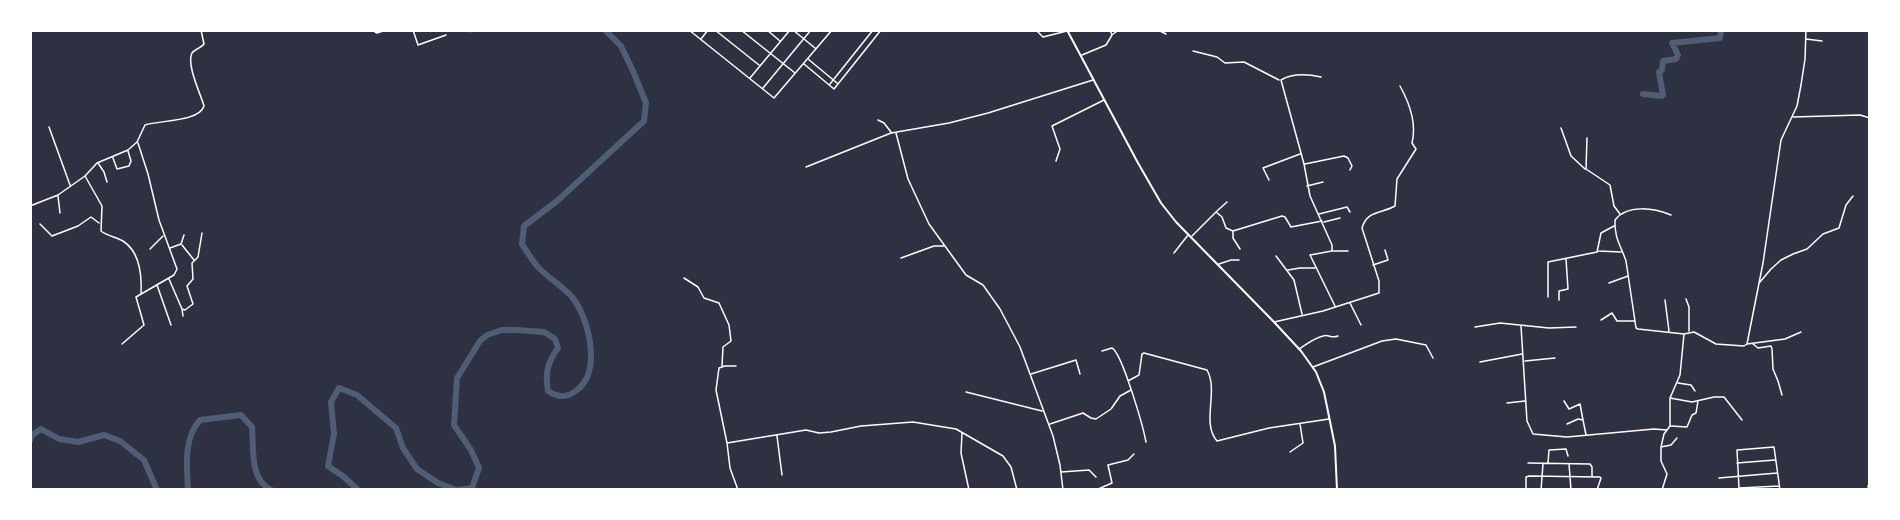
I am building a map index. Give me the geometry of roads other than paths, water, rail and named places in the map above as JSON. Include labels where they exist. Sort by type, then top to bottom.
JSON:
[{"type":"main road","points":[[1068,30],[1161,203],[1176,222],[1274,322],[1312,367],[1324,392],[1336,463],[1337,490]]},
{"type":"street","points":[[30,206],[58,195],[84,176],[97,163],[128,150],[137,142],[142,129],[147,124],[196,115],[204,109],[195,82],[192,57],[193,52],[204,44],[201,30]]},
{"type":"street","points":[[372,30],[376,33],[386,30]]},
{"type":"street","points":[[413,30],[418,45],[446,35]]},
{"type":"street","points":[[689,30],[774,98],[832,30]]},
{"type":"street","points":[[700,39],[708,30]]},
{"type":"street","points":[[715,30],[760,66]]},
{"type":"street","points":[[741,30],[795,74]]},
{"type":"street","points":[[767,30],[781,41]]},
{"type":"street","points":[[749,78],[791,30],[816,49]]},
{"type":"street","points":[[762,89],[811,30]]},
{"type":"street","points":[[829,85],[873,30]]},
{"type":"street","points":[[803,64],[834,89],[881,30]]},
{"type":"street","points":[[1036,30],[1043,37],[1068,30]]},
{"type":"street","points":[[1110,30],[1112,35]]},
{"type":"street","points":[[1081,56],[1106,45],[1112,35],[1119,30]]},
{"type":"street","points":[[1158,30],[1166,34]]},
{"type":"street","points":[[1747,344],[1759,284],[1781,140],[1792,117],[1801,85],[1806,30]]},
{"type":"street","points":[[1806,39],[1822,41]]},
{"type":"street","points":[[1193,51],[1217,57],[1225,63],[1244,62],[1281,81],[1304,164],[1307,186],[1332,244],[1332,251]]},
{"type":"street","points":[[808,59],[838,84]]},
{"type":"street","points":[[1281,81],[1288,77],[1301,75],[1321,77]]},
{"type":"street","points":[[806,167],[891,133],[949,123],[988,113],[1094,80]]},
{"type":"street","points":[[1274,322],[1379,293],[1379,281],[1362,228],[1364,222],[1372,214],[1395,206],[1397,179],[1416,149],[1412,143],[1414,121],[1400,86]]},
{"type":"street","points":[[1056,161],[1060,150],[1052,126],[1105,99]]},
{"type":"street","points":[[1792,117],[1860,116],[1870,118]]},
{"type":"street","points":[[878,120],[884,123],[891,133]]},
{"type":"street","points":[[50,127],[71,186]]},
{"type":"street","points":[[1561,128],[1571,156],[1586,169],[1610,184],[1614,206],[1620,215]]},
{"type":"street","points":[[896,133],[908,179],[921,210],[967,277],[983,285],[1012,330],[1049,424],[1059,456],[1063,490]]},
{"type":"street","points":[[1586,169],[1587,138]]},
{"type":"street","points":[[122,344],[144,326],[136,300],[137,296],[168,278],[177,269],[164,236],[137,142]]},
{"type":"street","points":[[112,156],[117,169],[129,166],[131,161],[128,150]]},
{"type":"street","points":[[1269,180],[1263,168],[1301,154]]},
{"type":"street","points":[[1304,164],[1344,156],[1349,159],[1352,166],[1350,170]]},
{"type":"street","points":[[97,163],[104,171],[107,182]]},
{"type":"street","points":[[84,176],[102,208],[100,223],[102,233],[126,243],[137,259],[141,273],[141,294]]},
{"type":"street","points":[[1307,186],[1323,182]]},
{"type":"street","points":[[58,195],[60,213]]},
{"type":"street","points":[[1759,284],[1765,274],[1781,260],[1807,249],[1823,234],[1839,228],[1846,205],[1853,196]]},
{"type":"street","points":[[1192,237],[1227,202]]},
{"type":"street","points":[[1318,214],[1347,207],[1350,212]]},
{"type":"street","points":[[96,212],[102,208]]},
{"type":"street","points":[[1671,215],[1638,209],[1616,218],[1615,226],[1621,252],[1626,258],[1634,321],[1638,330],[1684,334],[1689,332],[1699,334],[1716,344],[1741,347],[1747,344],[1794,337],[1801,332]]},
{"type":"street","points":[[1216,212],[1222,217],[1226,228],[1233,231],[1282,216],[1292,227],[1340,218]]},
{"type":"street","points":[[40,224],[52,236],[78,226],[91,217],[100,223]]},
{"type":"street","points":[[1598,251],[1602,232],[1615,226]]},
{"type":"street","points":[[1233,231],[1233,238],[1240,249]]},
{"type":"street","points":[[182,309],[185,310],[193,304],[187,286],[194,279],[192,264],[198,257],[202,233]]},
{"type":"street","points":[[181,244],[184,234]]},
{"type":"street","points":[[1174,253],[1189,234]]},
{"type":"street","points":[[150,249],[164,236]]},
{"type":"street","points":[[170,248],[181,244]]},
{"type":"street","points":[[181,244],[194,261]]},
{"type":"street","points":[[901,258],[934,246],[946,246]]},
{"type":"street","points":[[1373,265],[1388,260],[1385,250]]},
{"type":"street","points":[[1335,307],[1310,255],[1348,251]]},
{"type":"street","points":[[1548,297],[1547,262],[1598,251],[1621,252]]},
{"type":"street","points":[[1276,256],[1295,282],[1303,315]]},
{"type":"street","points":[[1559,300],[1559,291],[1568,289],[1566,258]]},
{"type":"street","points":[[1219,265],[1224,261],[1239,260]]},
{"type":"street","points":[[1287,271],[1315,268]]},
{"type":"street","points":[[1609,283],[1629,276]]},
{"type":"street","points":[[168,278],[183,316]]},
{"type":"street","points":[[684,278],[698,288],[704,298],[719,303],[725,313],[731,341],[723,347],[721,367],[717,370],[716,390],[730,468],[738,490]]},
{"type":"street","points":[[156,284],[171,325]]},
{"type":"street","points":[[1686,299],[1689,308],[1689,332]]},
{"type":"street","points":[[1665,300],[1669,332]]},
{"type":"street","points":[[1350,302],[1361,325]]},
{"type":"street","points":[[1601,320],[1612,313],[1618,322],[1634,321]]},
{"type":"street","points":[[1475,327],[1500,323],[1549,328],[1576,327]]},
{"type":"street","points":[[1521,326],[1527,421],[1535,435],[1586,436],[1654,429],[1667,430]]},
{"type":"street","points":[[1662,490],[1667,474],[1661,461],[1661,447],[1670,426],[1670,398],[1682,369],[1684,334]]},
{"type":"street","points":[[1298,349],[1311,340],[1323,336],[1334,338],[1338,336]]},
{"type":"street","points":[[1312,367],[1382,341],[1396,339],[1426,345],[1433,358]]},
{"type":"street","points":[[1753,344],[1758,348],[1771,346],[1773,369],[1782,396]]},
{"type":"street","points":[[1102,351],[1115,348],[1131,390],[1146,442]]},
{"type":"street","points":[[1128,381],[1138,375],[1144,353],[1207,370],[1211,383],[1211,428],[1217,441],[1269,428],[1329,418]]},
{"type":"street","points":[[1480,362],[1523,354]]},
{"type":"street","points":[[1524,361],[1555,358]]},
{"type":"street","points":[[1030,374],[1076,360],[1080,374]]},
{"type":"street","points":[[721,367],[736,366]]},
{"type":"street","points":[[1677,383],[1691,385],[1695,391]]},
{"type":"street","points":[[1049,424],[1083,412],[1090,418],[1096,419],[1111,409],[1120,395],[1131,390]]},
{"type":"street","points":[[966,392],[1043,412]]},
{"type":"street","points":[[1670,398],[1698,401],[1714,397],[1724,398],[1742,420]]},
{"type":"street","points":[[1507,403],[1526,401]]},
{"type":"street","points":[[1564,401],[1569,409],[1586,402]]},
{"type":"street","points":[[1670,426],[1687,427],[1692,415],[1696,412],[1698,401]]},
{"type":"street","points":[[1581,404],[1586,436]]},
{"type":"street","points":[[1567,424],[1578,419],[1583,420]]},
{"type":"street","points":[[727,443],[806,430],[819,433],[861,426],[913,422],[943,426],[962,432],[1005,458],[1011,467],[1017,490]]},
{"type":"street","points":[[1290,452],[1303,443],[1300,423]]},
{"type":"street","points":[[962,432],[961,453],[969,490]]},
{"type":"street","points":[[777,435],[782,475]]},
{"type":"street","points":[[1661,447],[1673,443],[1677,438]]},
{"type":"street","points":[[1779,486],[1741,489],[1737,450],[1773,447],[1780,490]]},
{"type":"street","points":[[1548,464],[1549,450],[1566,449],[1568,456]]},
{"type":"street","points":[[1096,490],[1112,483],[1107,468],[1109,465],[1128,460],[1134,454]]},
{"type":"street","points":[[1737,463],[1776,460]]},
{"type":"street","points":[[1528,463],[1590,464],[1592,477]]},
{"type":"street","points":[[1541,490],[1543,463]]},
{"type":"street","points":[[1569,464],[1571,490]]},
{"type":"street","points":[[1061,472],[1089,471],[1096,477]]},
{"type":"street","points":[[1719,478],[1778,473]]},
{"type":"street","points":[[1526,490],[1526,477],[1601,478],[1597,490]]},
{"type":"street","points":[[1868,486],[1869,490]]},
{"type":"waterway","points":[[470,32],[474,30]]},
{"type":"waterway","points":[[358,490],[328,466],[334,434],[331,402],[339,388],[357,395],[396,428],[403,448],[417,469],[438,483],[456,490],[472,488],[479,468],[471,450],[454,425],[457,378],[480,341],[487,335],[502,330],[544,332],[555,339],[558,348],[548,369],[548,391],[559,396],[570,395],[585,381],[591,358],[590,344],[588,331],[578,306],[565,290],[538,267],[522,244],[524,226],[557,201],[644,121],[646,103],[633,71],[621,46],[605,30]]},
{"type":"waterway","points":[[1643,94],[1663,95],[1659,72],[1662,70],[1663,61],[1676,59],[1678,55],[1672,43],[1720,38],[1721,30]]},
{"type":"waterway","points":[[188,490],[187,453],[195,427],[200,420],[241,415],[252,427],[256,471],[264,485],[271,490]]},
{"type":"waterway","points":[[30,441],[31,436],[41,429],[59,439],[78,442],[104,435],[120,441],[144,460],[157,490]]}]
